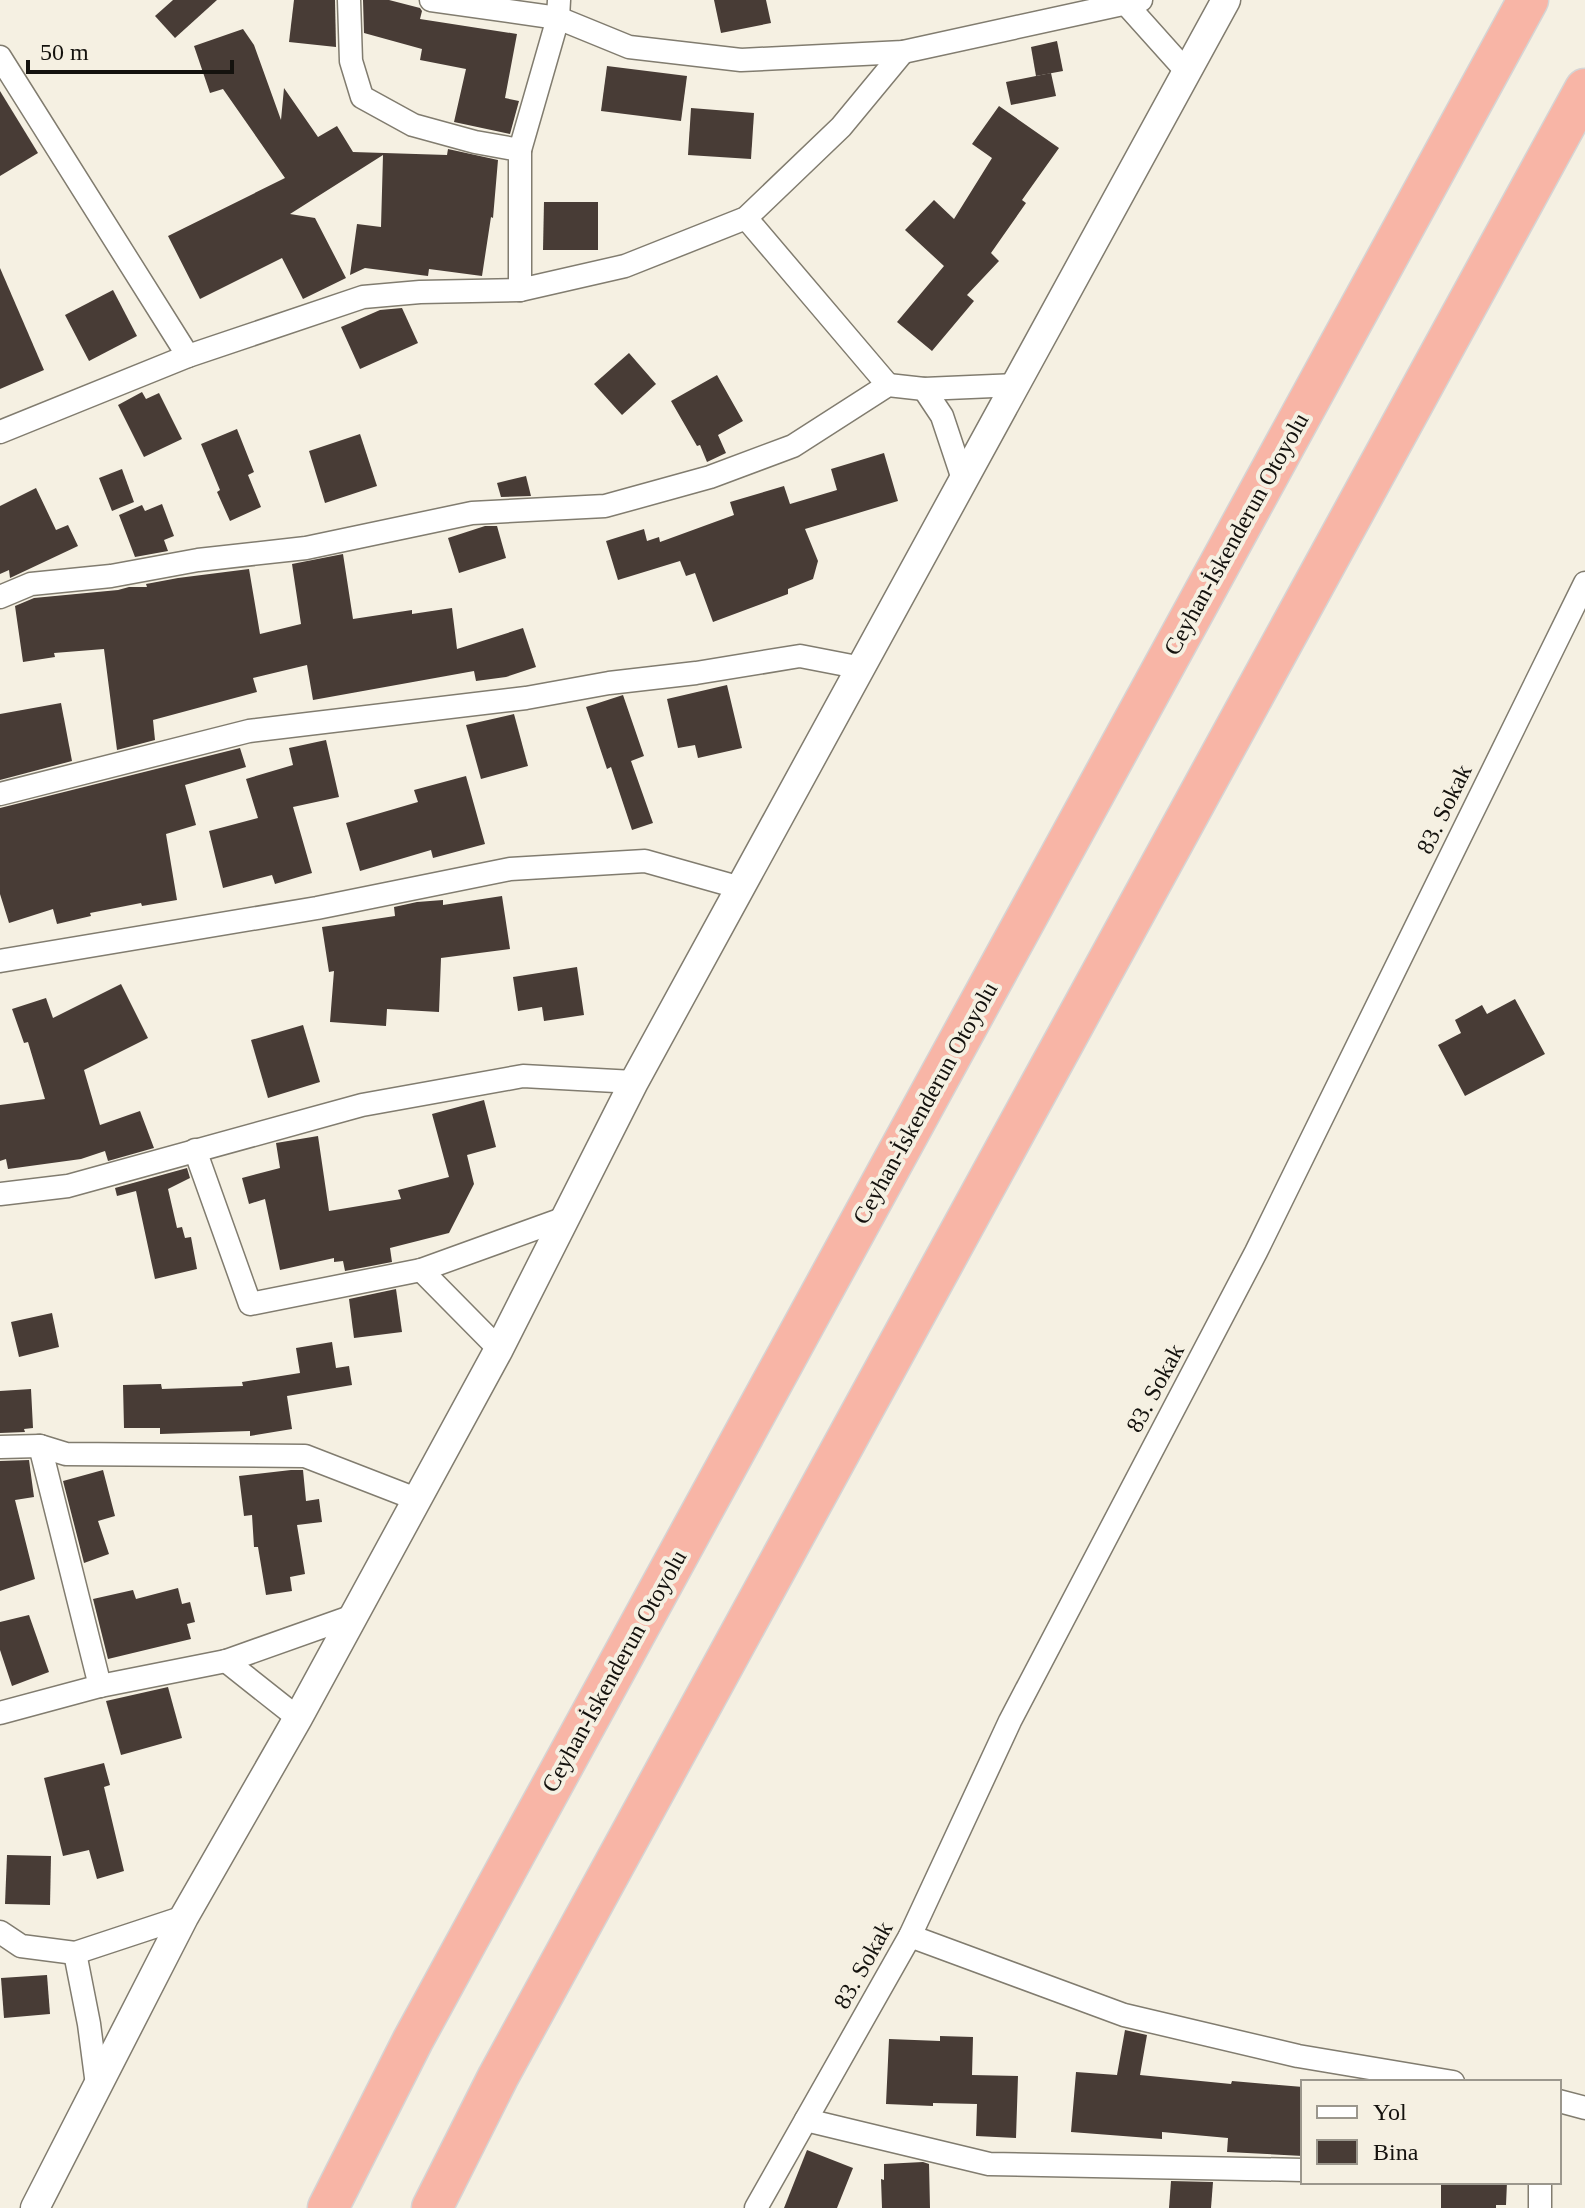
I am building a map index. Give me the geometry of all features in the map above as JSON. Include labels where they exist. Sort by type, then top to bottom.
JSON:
[{"type":"highway","name":"Ceyhan-İskenderun Otoyolu","points":[[328,2208],[428,2012],[1528,0]]},
{"type":"highway","points":[[432,2208],[498,2077],[1585,89]]},
{"type":"street","points":[[349,0],[351,61],[362,97],[413,125],[475,142],[520,150]]},
{"type":"street","points":[[431,0],[558,9],[629,47],[741,60],[903,52],[1131,1],[1187,72]]},
{"type":"street","points":[[35,2208],[184,1917],[298,1718],[499,1349],[634,1082],[1226,0]]},
{"type":"street","points":[[520,290],[520,150],[558,9]]},
{"type":"street","points":[[0,432],[188,356],[363,297],[420,292],[520,290],[625,266],[746,218],[841,127],[903,52]]},
{"type":"street","points":[[0,57],[188,356]]},
{"type":"street","points":[[746,218],[888,385]]},
{"type":"street","points":[[0,597],[31,584],[111,576],[198,560],[306,548],[472,513],[605,506],[710,477],[793,446],[888,385],[924,389],[1017,385]]},
{"type":"street","points":[[924,389],[942,416],[964,482]]},
{"type":"street","name":"83. Sokak","points":[[756,2208],[910,1936],[1010,1721],[1256,1252],[1585,583]]},
{"type":"street","points":[[0,794],[249,731],[526,698],[800,656],[862,668]]},
{"type":"street","points":[[2,957],[317,908],[510,869],[645,861],[741,888]]},
{"type":"street","points":[[0,1194],[68,1186],[362,1105],[523,1076],[634,1082]]},
{"type":"street","points":[[195,1150],[250,1304],[421,1270],[565,1218]]},
{"type":"street","points":[[421,1270],[499,1349]]},
{"type":"street","points":[[0,1447],[40,1446],[66,1454],[305,1456],[416,1499]]},
{"type":"street","points":[[40,1446],[100,1686]]},
{"type":"street","points":[[0,1713],[100,1686],[226,1661],[353,1616]]},
{"type":"street","points":[[226,1661],[298,1718]]},
{"type":"street","points":[[0,1932],[21,1946],[75,1953],[184,1917]]},
{"type":"street","points":[[910,1936],[1124,2015],[1298,2056],[1441,2080]]},
{"type":"street","points":[[75,1953],[97,2085]]},
{"type":"street","points":[[1561,2102],[1585,2108]]},
{"type":"street","points":[[806,2120],[989,2164],[1301,2170]]},
{"type":"street","points":[[1540,2184],[1540,2208]]},
{"type":"building","points":[[173,0],[217,0],[175,38],[155,16]]},
{"type":"building","points":[[294,0],[335,0],[336,47],[289,42]]},
{"type":"building","points":[[363,0],[389,0],[420,8],[420,19],[517,34],[505,98],[519,101],[510,134],[454,122],[466,69],[420,60],[422,49],[364,33]]},
{"type":"building","points":[[714,0],[766,0],[771,23],[721,33]]},
{"type":"building","points":[[243,29],[254,45],[281,120],[284,88],[318,137],[337,126],[353,152],[447,155],[448,149],[498,160],[493,218],[482,276],[429,269],[428,276],[365,268],[350,275],[357,224],[381,227],[383,155],[290,214],[315,218],[346,278],[303,299],[282,258],[200,299],[168,236],[285,178],[223,89],[210,93],[194,46]]},
{"type":"building","points":[[1057,41],[1063,71],[1036,76],[1031,47]]},
{"type":"building","points":[[607,66],[687,76],[681,121],[601,111]]},
{"type":"building","points":[[1051,73],[1056,96],[1011,105],[1006,82]]},
{"type":"building","points":[[0,91],[38,153],[0,176]]},
{"type":"building","points":[[999,106],[1059,148],[1022,200],[1026,203],[991,253],[999,261],[967,295],[974,301],[932,351],[897,322],[944,266],[905,230],[934,200],[954,219],[992,158],[972,144]]},
{"type":"building","points":[[691,108],[754,113],[751,159],[688,155]]},
{"type":"building","points":[[544,202],[598,202],[598,250],[543,250]]},
{"type":"building","points":[[0,268],[44,370],[0,389]]},
{"type":"building","points":[[113,290],[137,336],[89,361],[65,315]]},
{"type":"building","points":[[402,308],[418,343],[360,369],[341,327],[380,310]]},
{"type":"building","points":[[629,353],[656,384],[622,415],[594,384]]},
{"type":"building","points":[[717,375],[743,421],[718,435],[726,453],[707,462],[700,445],[697,446],[671,401]]},
{"type":"building","points":[[142,392],[146,399],[159,393],[182,439],[144,457],[118,405]]},
{"type":"building","points":[[237,429],[254,472],[248,475],[261,507],[230,521],[201,444]]},
{"type":"building","points":[[360,434],[377,486],[325,503],[309,451]]},
{"type":"building","points":[[884,453],[898,501],[805,529],[818,561],[813,579],[788,589],[788,594],[713,622],[695,573],[686,576],[680,561],[618,580],[606,541],[644,529],[647,541],[659,537],[660,542],[734,515],[730,502],[784,486],[790,504],[837,490],[831,469]]},
{"type":"building","points":[[122,469],[134,502],[112,511],[99,478]]},
{"type":"building","points":[[526,476],[531,496],[501,497],[497,483]]},
{"type":"building","points":[[36,488],[56,530],[68,525],[78,546],[10,578],[9,570],[0,574],[0,506]]},
{"type":"building","points":[[162,504],[174,536],[164,540],[168,551],[135,557],[119,515],[142,505],[145,511]]},
{"type":"building","points":[[485,526],[497,526],[506,558],[459,573],[448,538]]},
{"type":"building","points":[[343,554],[353,619],[412,610],[412,614],[452,608],[457,649],[523,628],[536,667],[506,677],[476,681],[474,671],[313,700],[307,665],[253,678],[257,692],[153,720],[155,740],[117,750],[104,649],[54,653],[55,657],[23,662],[15,606],[34,598],[147,587],[146,584],[178,578],[249,569],[260,634],[301,624],[292,564]]},
{"type":"building","points":[[727,685],[742,748],[698,758],[695,745],[678,748],[667,699]]},
{"type":"building","points":[[623,695],[644,756],[631,761],[653,823],[632,830],[586,707]]},
{"type":"building","points":[[61,703],[72,761],[0,780],[0,714]]},
{"type":"building","points":[[514,714],[528,766],[481,779],[466,725]]},
{"type":"building","points":[[326,740],[339,797],[293,807],[312,873],[275,884],[272,875],[223,888],[209,831],[258,818],[246,779],[293,765],[289,748]]},
{"type":"building","points":[[240,748],[246,767],[185,785],[196,825],[166,834],[177,900],[90,913],[91,916],[57,924],[53,909],[9,923],[0,894],[0,808]]},
{"type":"building","points":[[466,776],[485,844],[433,858],[431,850],[360,871],[346,823],[418,802],[414,790]]},
{"type":"building","points":[[502,896],[510,949],[441,958],[439,1012],[387,1009],[386,1026],[330,1022],[334,971],[329,972],[322,927],[395,916],[394,907],[417,902],[443,900],[443,905]]},
{"type":"building","points":[[577,967],[584,1015],[544,1021],[542,1007],[518,1011],[513,977]]},
{"type":"building","points":[[121,984],[148,1038],[84,1070],[100,1125],[140,1111],[154,1148],[108,1161],[105,1151],[81,1159],[8,1169],[6,1159],[0,1161],[0,1105],[45,1099],[28,1042],[24,1043],[12,1009],[46,998],[53,1018]]},
{"type":"building","points":[[1515,999],[1545,1054],[1465,1096],[1438,1045],[1461,1033],[1455,1020],[1482,1005],[1487,1014]]},
{"type":"building","points":[[303,1025],[320,1082],[268,1098],[251,1040]]},
{"type":"building","points":[[484,1100],[496,1147],[467,1155],[474,1184],[449,1233],[390,1248],[392,1262],[345,1271],[343,1261],[334,1262],[334,1258],[280,1270],[265,1199],[249,1204],[242,1178],[280,1168],[276,1143],[318,1136],[329,1211],[401,1199],[398,1190],[449,1177],[432,1114]]},
{"type":"building","points":[[187,1168],[190,1178],[168,1189],[177,1228],[182,1227],[185,1238],[191,1237],[197,1269],[155,1279],[136,1191],[117,1196],[115,1188]]},
{"type":"building","points":[[396,1289],[402,1332],[354,1338],[349,1299]]},
{"type":"building","points":[[52,1313],[59,1347],[19,1357],[11,1322]]},
{"type":"building","points":[[332,1342],[336,1368],[349,1366],[352,1385],[287,1396],[292,1429],[250,1436],[250,1431],[160,1434],[160,1428],[124,1428],[123,1385],[161,1384],[162,1389],[243,1386],[242,1382],[300,1373],[296,1348]]},
{"type":"building","points":[[31,1389],[33,1428],[24,1429],[25,1432],[0,1433],[0,1391]]},
{"type":"building","points":[[29,1460],[34,1497],[15,1500],[35,1579],[0,1591],[0,1461]]},
{"type":"building","points":[[103,1470],[115,1516],[98,1521],[109,1554],[84,1563],[63,1481]]},
{"type":"building","points":[[303,1470],[306,1501],[319,1499],[322,1522],[297,1525],[305,1574],[290,1577],[292,1591],[266,1595],[258,1547],[254,1547],[252,1515],[244,1516],[239,1476]]},
{"type":"building","points":[[178,1588],[182,1604],[190,1602],[195,1622],[187,1624],[191,1639],[108,1659],[93,1599],[133,1590],[136,1599]]},
{"type":"building","points":[[29,1615],[49,1672],[12,1686],[0,1650],[0,1622]]},
{"type":"building","points":[[168,1687],[182,1738],[121,1755],[106,1701]]},
{"type":"building","points":[[104,1763],[110,1785],[104,1787],[124,1871],[97,1879],[89,1850],[63,1856],[44,1778]]},
{"type":"building","points":[[7,1855],[51,1856],[50,1905],[5,1904]]},
{"type":"building","points":[[47,1975],[50,2014],[4,2018],[1,1978]]},
{"type":"building","points":[[1125,2030],[1147,2035],[1140,2075],[1301,2087],[1301,2156],[1227,2152],[1228,2138],[1162,2132],[1162,2139],[1071,2132],[1076,2072],[1117,2075]]},
{"type":"building","points":[[940,2036],[973,2037],[972,2075],[1018,2076],[1016,2138],[976,2136],[977,2104],[886,2104],[889,2039],[940,2041]]},
{"type":"building","points":[[807,2150],[853,2168],[837,2208],[784,2208]]},
{"type":"building","points":[[884,2164],[929,2164],[930,2208],[882,2208]]},
{"type":"building","points":[[1171,2181],[1213,2182],[1211,2208],[1169,2208]]},
{"type":"building","points":[[1441,2184],[1507,2184],[1506,2205],[1496,2205],[1496,2208],[1441,2208]]}]
